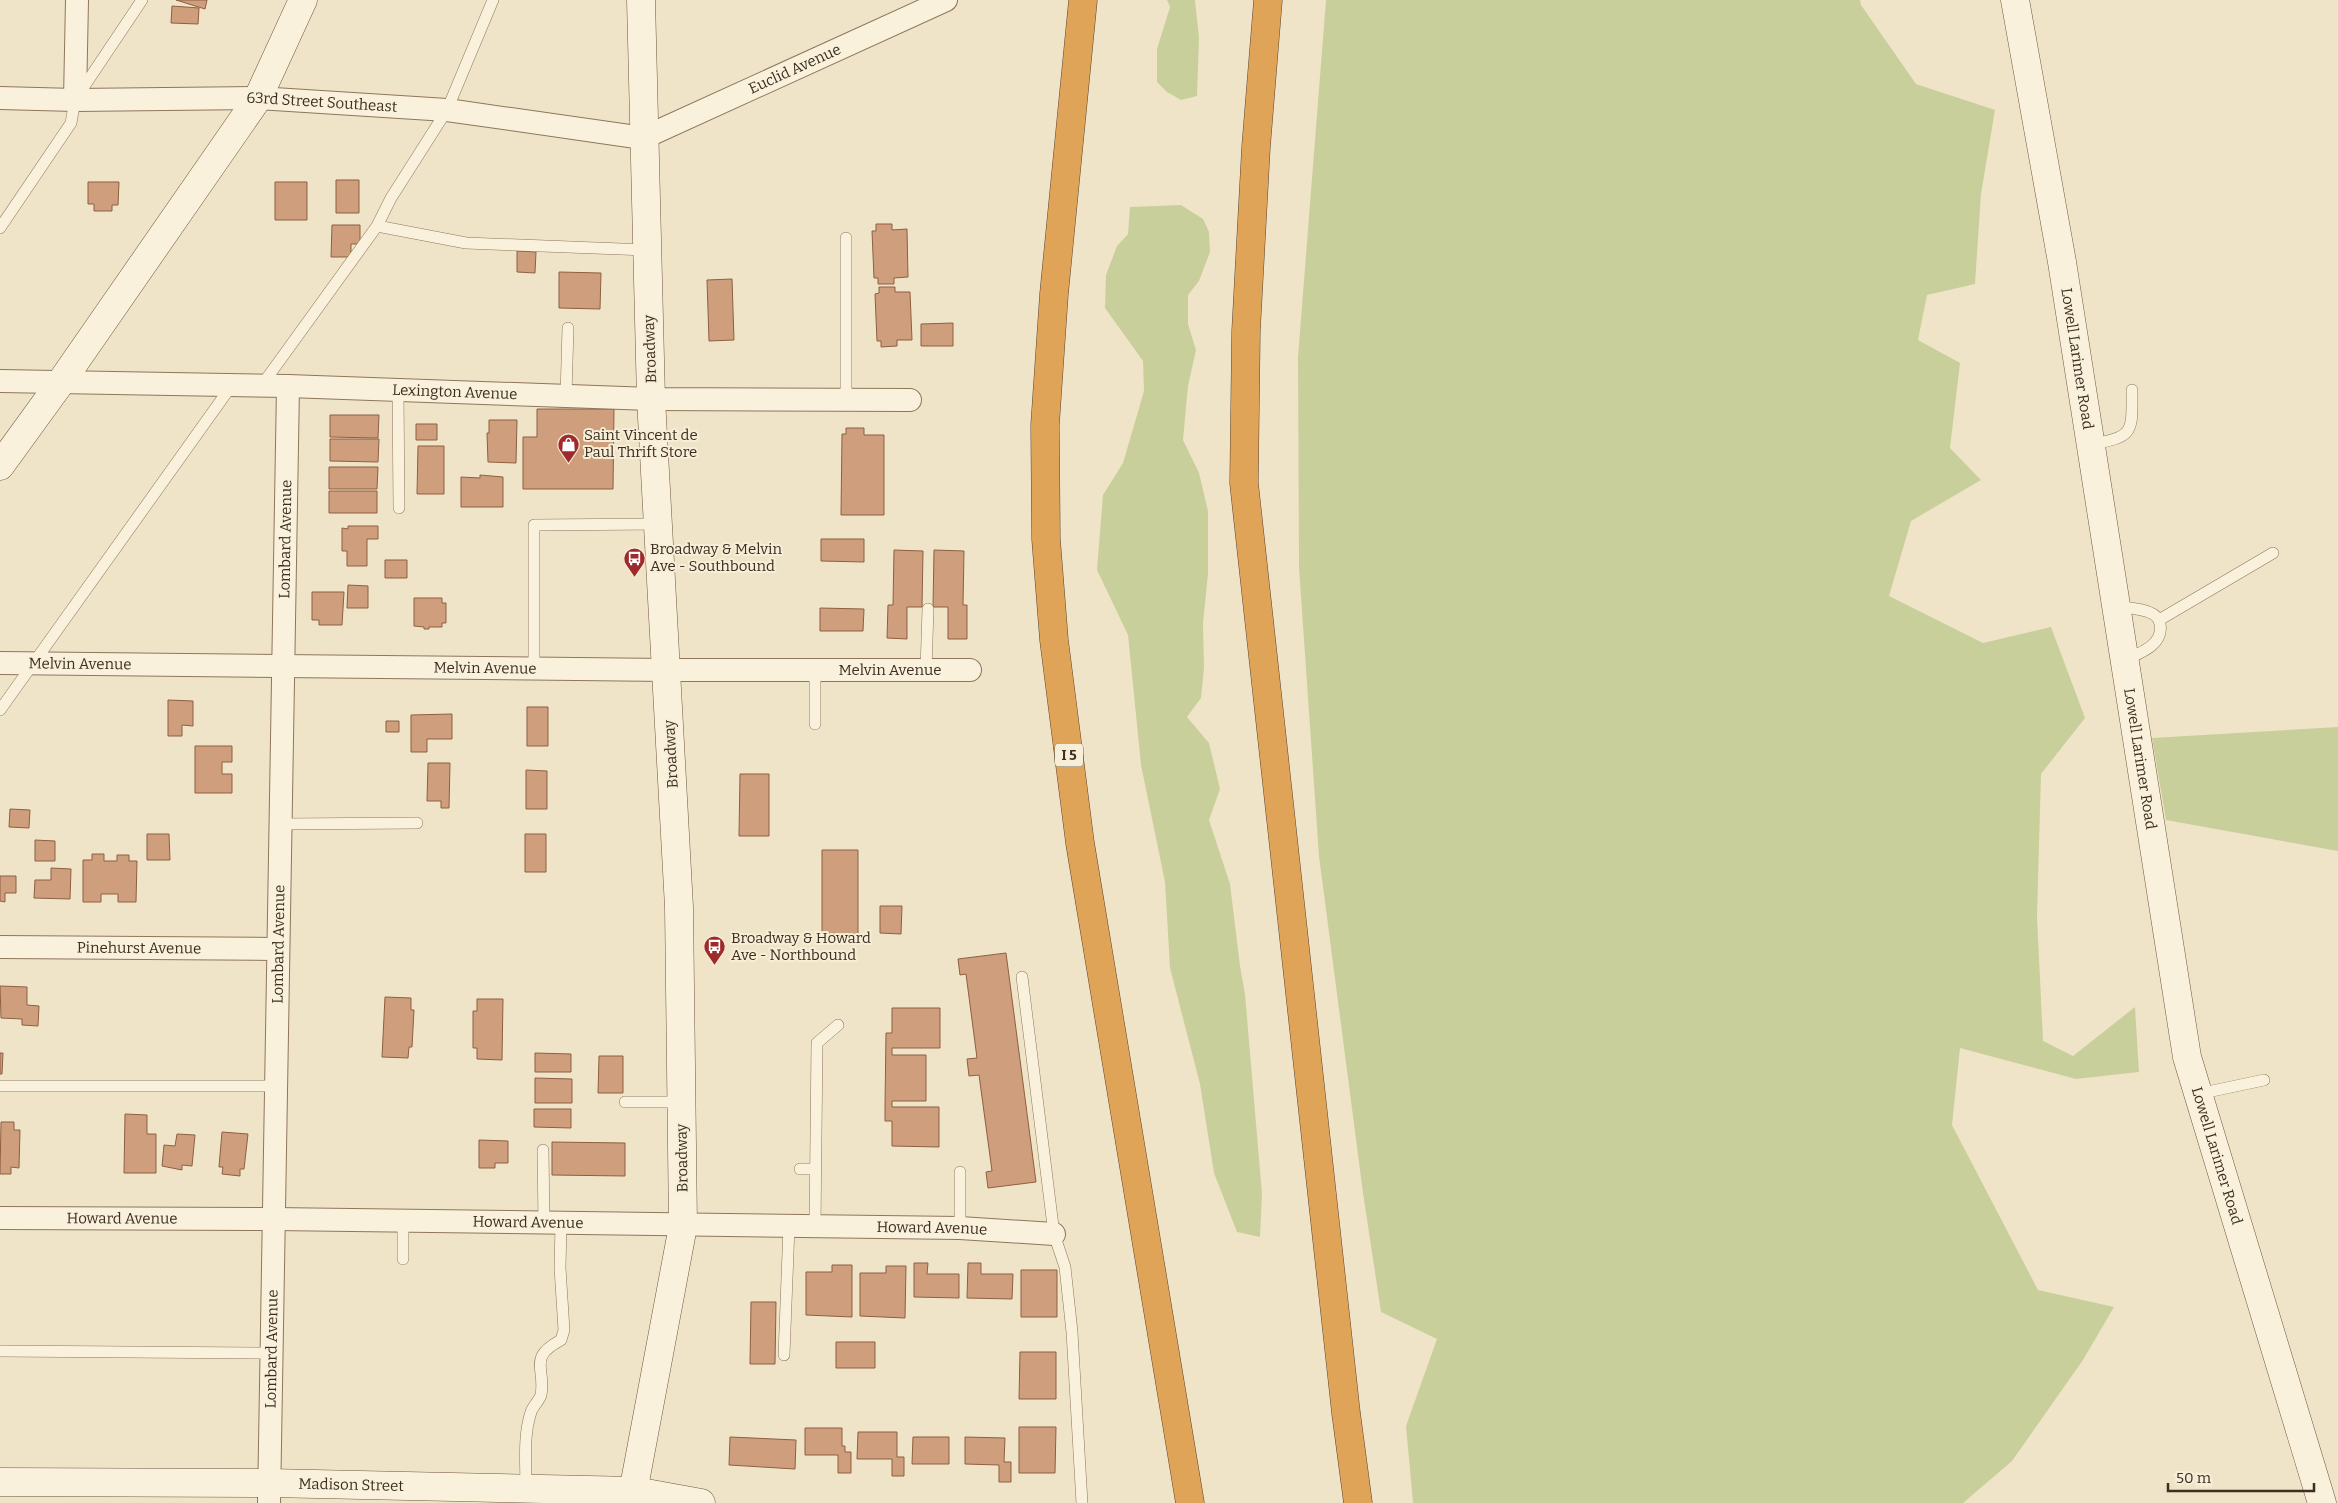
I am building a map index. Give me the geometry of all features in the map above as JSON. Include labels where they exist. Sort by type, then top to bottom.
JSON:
[{"type":"highway","name":"I 5","points":[[1083,0],[1054,294],[1045,426],[1046,539],[1054,640],[1080,843],[1190,1503]]},
{"type":"highway","points":[[1268,0],[1256,147],[1246,332],[1244,483],[1346,1413],[1358,1503]]},
{"type":"street","points":[[75,100],[77,0]]},
{"type":"street","points":[[0,466],[61,382],[258,98],[303,0]]},
{"type":"street","name":"Broadway","points":[[633,1497],[683,1226],[679,907],[651,399],[641,0]]},
{"type":"street","name":"Euclid Avenue","points":[[643,138],[946,0]]},
{"type":"street","name":"Lowell Larimer Road","points":[[2015,0],[2062,262],[2187,1057],[2322,1503]]},
{"type":"street","name":"63rd Street Southeast","points":[[0,98],[75,100],[258,98],[447,110],[643,138]]},
{"type":"street","name":"Lexington Avenue","points":[[0,381],[262,385],[651,399],[910,400]]},
{"type":"street","name":"Lombard Avenue","points":[[269,1493],[277,948],[285,666],[288,386]]},
{"type":"street","name":"Melvin Avenue","points":[[0,663],[667,670],[970,670]]},
{"type":"street","name":"Pinehurst Avenue","points":[[0,947],[277,948]]},
{"type":"street","name":"Howard Avenue","points":[[0,1218],[273,1219],[683,1226],[960,1228],[1054,1234]]},
{"type":"street","name":"Madison Street","points":[[0,1482],[269,1493],[526,1488],[701,1503]]},
{"type":"lane","points":[[0,228],[71,123],[75,100],[142,0]]},
{"type":"lane","points":[[262,385],[377,226],[391,198],[447,110],[493,0]]},
{"type":"lane","points":[[377,226],[466,243],[647,250]]},
{"type":"lane","points":[[846,238],[846,400]]},
{"type":"lane","points":[[566,396],[568,328]]},
{"type":"lane","points":[[0,710],[232,385]]},
{"type":"lane","points":[[398,390],[399,508]]},
{"type":"lane","points":[[2091,444],[2121,437],[2129,431],[2132,420],[2132,390]]},
{"type":"lane","points":[[534,669],[534,525],[659,524]]},
{"type":"lane","points":[[2159,620],[2273,553]]},
{"type":"lane","points":[[2116,606],[2152,613],[2159,620],[2161,629],[2155,642],[2147,650],[2125,661]]},
{"type":"lane","points":[[926,670],[928,609]]},
{"type":"lane","points":[[815,670],[815,724]]},
{"type":"lane","points":[[280,824],[417,823]]},
{"type":"lane","points":[[1022,977],[1054,1234],[1066,1267],[1073,1342],[1082,1503]]},
{"type":"lane","points":[[815,1227],[817,1043],[838,1024]]},
{"type":"lane","points":[[2198,1094],[2264,1080]]},
{"type":"lane","points":[[0,1086],[275,1086]]},
{"type":"lane","points":[[625,1102],[682,1102]]},
{"type":"lane","points":[[526,1488],[526,1434],[531,1410],[541,1396],[540,1360],[546,1347],[561,1340],[564,1330],[560,1268],[552,1223],[543,1150]]},
{"type":"lane","points":[[800,1169],[815,1169]]},
{"type":"lane","points":[[960,1172],[960,1228]]},
{"type":"lane","points":[[403,1221],[403,1260]]},
{"type":"lane","points":[[784,1355],[789,1226]]},
{"type":"lane","points":[[0,1351],[270,1354]]},
{"type":"green space","points":[[1167,0],[1195,0],[1199,38],[1197,96],[1181,100],[1167,92],[1157,82],[1157,49],[1170,7]]},
{"type":"green space","points":[[1326,0],[1860,0],[1861,5],[1916,84],[1995,110],[1981,194],[1975,284],[1927,295],[1918,340],[1960,363],[1950,448],[1981,480],[1911,521],[1889,596],[1983,643],[2051,627],[2085,718],[2041,774],[2037,916],[2043,1041],[2073,1056],[2135,1007],[2139,1072],[2076,1079],[1960,1048],[1952,1125],[2038,1290],[2114,1307],[2083,1360],[2012,1461],[1963,1503],[1413,1503],[1406,1426],[1437,1339],[1381,1312],[1363,1193],[1319,856],[1299,568],[1298,357]]},
{"type":"green space","points":[[1181,205],[1203,219],[1209,232],[1210,252],[1199,281],[1188,295],[1188,324],[1196,350],[1188,386],[1183,440],[1199,473],[1208,511],[1208,574],[1203,624],[1204,668],[1201,698],[1187,717],[1209,743],[1220,789],[1209,820],[1230,884],[1245,994],[1262,1194],[1260,1237],[1237,1232],[1214,1173],[1200,1084],[1170,968],[1165,882],[1141,765],[1128,635],[1097,570],[1103,495],[1123,463],[1144,391],[1143,361],[1105,308],[1106,275],[1117,246],[1128,234],[1130,207]]},
{"type":"green space","points":[[2338,727],[2338,851],[2166,820],[2152,738]]},
{"type":"building","points":[[176,0],[207,0],[205,9]]},
{"type":"building","points":[[172,6],[199,8],[198,24],[171,23]]},
{"type":"building","points":[[336,180],[359,180],[359,213],[336,213]]},
{"type":"building","points":[[88,182],[119,182],[118,205],[112,205],[112,211],[94,211],[94,204],[88,204]]},
{"type":"building","points":[[275,182],[307,182],[307,220],[275,220]]},
{"type":"building","points":[[876,224],[892,224],[892,230],[907,229],[908,277],[894,278],[894,284],[878,284],[878,278],[874,278],[872,231],[876,231]]},
{"type":"building","points":[[332,225],[360,225],[360,244],[351,244],[351,257],[331,257]]},
{"type":"building","points":[[517,251],[536,252],[535,273],[517,272]]},
{"type":"building","points":[[559,272],[601,273],[600,309],[559,308]]},
{"type":"building","points":[[732,279],[734,340],[709,341],[707,280]]},
{"type":"building","points":[[879,287],[895,287],[895,292],[910,292],[912,340],[897,340],[897,346],[881,347],[881,341],[877,341],[875,294],[879,293]]},
{"type":"building","points":[[953,323],[953,346],[921,346],[921,324]]},
{"type":"building","name":"Saint Vincent de Paul Thrift Store","points":[[537,409],[614,409],[613,489],[523,489],[523,437],[537,437]]},
{"type":"building","points":[[330,415],[379,415],[378,438],[330,437]]},
{"type":"building","points":[[489,420],[517,420],[516,463],[488,462],[487,433],[489,433]]},
{"type":"building","points":[[416,424],[437,424],[437,440],[416,440]]},
{"type":"building","points":[[846,428],[864,428],[864,435],[884,435],[884,515],[841,515],[842,434],[846,434]]},
{"type":"building","points":[[330,439],[379,439],[378,462],[330,461]]},
{"type":"building","points":[[418,446],[444,446],[444,494],[417,494]]},
{"type":"building","points":[[329,467],[378,467],[377,489],[329,489]]},
{"type":"building","points":[[480,475],[503,477],[503,507],[461,507],[461,477],[480,478]]},
{"type":"building","points":[[329,491],[377,491],[377,513],[329,513]]},
{"type":"building","points":[[348,526],[378,526],[378,539],[367,539],[367,566],[347,566],[347,551],[342,551],[342,528],[348,529]]},
{"type":"building","points":[[821,539],[864,539],[864,562],[821,561]]},
{"type":"building","points":[[894,550],[923,551],[922,607],[907,607],[907,639],[887,638],[888,605],[893,605]]},
{"type":"building","points":[[934,550],[964,551],[963,605],[967,605],[967,639],[948,639],[948,607],[933,607]]},
{"type":"building","points":[[385,560],[407,560],[407,578],[385,578]]},
{"type":"building","points":[[348,585],[368,586],[368,608],[347,608]]},
{"type":"building","points":[[312,592],[344,592],[342,625],[319,625],[319,620],[312,620]]},
{"type":"building","points":[[414,598],[442,598],[442,603],[446,603],[446,623],[442,623],[442,627],[429,627],[429,629],[414,626]]},
{"type":"building","points":[[820,608],[864,609],[863,631],[820,631]]},
{"type":"building","points":[[168,700],[193,701],[193,726],[182,725],[182,736],[168,736]]},
{"type":"building","points":[[527,707],[548,707],[548,746],[527,746]]},
{"type":"building","points":[[452,714],[452,739],[427,739],[427,752],[411,752],[411,715]]},
{"type":"building","points":[[386,721],[399,721],[399,732],[386,732]]},
{"type":"building","points":[[195,746],[232,746],[232,762],[222,762],[222,774],[232,774],[232,793],[195,793]]},
{"type":"building","points":[[428,763],[450,763],[449,808],[441,808],[441,801],[427,801]]},
{"type":"building","points":[[526,770],[547,771],[547,809],[526,809]]},
{"type":"building","points":[[740,774],[769,774],[769,836],[739,836]]},
{"type":"building","points":[[10,809],[30,810],[29,828],[9,827]]},
{"type":"building","points":[[147,834],[169,834],[170,860],[147,860]]},
{"type":"building","points":[[525,834],[546,834],[546,872],[525,872]]},
{"type":"building","points":[[35,840],[55,841],[55,861],[35,861]]},
{"type":"building","points":[[822,850],[858,850],[858,934],[822,934]]},
{"type":"building","points":[[92,854],[104,854],[104,861],[117,861],[117,855],[129,855],[129,861],[137,861],[136,902],[118,902],[118,894],[101,894],[101,902],[83,902],[83,860],[92,860]]},
{"type":"building","points":[[51,868],[71,869],[70,899],[34,898],[35,880],[51,880]]},
{"type":"building","points":[[0,876],[16,876],[16,893],[5,893],[5,902],[0,901]]},
{"type":"building","points":[[880,906],[902,906],[901,934],[880,933]]},
{"type":"building","points":[[1006,953],[1036,1182],[988,1188],[986,1172],[992,1171],[979,1075],[969,1076],[967,1059],[977,1058],[966,974],[960,975],[958,959]]},
{"type":"building","points":[[0,986],[27,987],[27,1005],[39,1006],[38,1026],[22,1025],[22,1019],[1,1018]]},
{"type":"building","points":[[385,997],[411,998],[411,1010],[414,1010],[412,1047],[409,1047],[408,1058],[382,1057]]},
{"type":"building","points":[[477,999],[503,999],[502,1060],[477,1059],[477,1048],[473,1048],[473,1011],[477,1011]]},
{"type":"building","points":[[892,1008],[940,1008],[940,1048],[892,1048],[892,1055],[926,1055],[926,1101],[892,1101],[892,1107],[939,1107],[939,1147],[892,1146],[892,1121],[885,1121],[885,1107],[886,1033],[892,1033]]},
{"type":"building","points":[[0,1053],[3,1053],[2,1074],[0,1074]]},
{"type":"building","points":[[535,1053],[571,1054],[571,1072],[535,1072]]},
{"type":"building","points":[[599,1056],[623,1056],[623,1093],[598,1093]]},
{"type":"building","points":[[535,1078],[572,1079],[572,1103],[535,1103]]},
{"type":"building","points":[[534,1109],[571,1109],[571,1128],[534,1127]]},
{"type":"building","points":[[125,1114],[147,1115],[147,1134],[156,1134],[156,1173],[124,1173]]},
{"type":"building","points":[[1,1122],[14,1122],[14,1130],[20,1130],[19,1168],[11,1167],[11,1174],[0,1174]]},
{"type":"building","points":[[222,1132],[248,1134],[244,1169],[240,1169],[240,1176],[222,1174],[223,1167],[219,1167]]},
{"type":"building","points":[[177,1134],[195,1135],[192,1166],[182,1165],[182,1170],[162,1166],[164,1145],[175,1146]]},
{"type":"building","points":[[479,1140],[508,1141],[508,1163],[495,1163],[495,1168],[479,1168]]},
{"type":"building","points":[[552,1142],[625,1143],[625,1176],[552,1175]]},
{"type":"building","points":[[914,1263],[928,1263],[927,1274],[959,1274],[959,1298],[914,1297]]},
{"type":"building","points":[[968,1263],[981,1263],[981,1274],[1013,1274],[1012,1299],[967,1298]]},
{"type":"building","points":[[832,1265],[852,1265],[852,1317],[806,1315],[806,1272],[832,1272]]},
{"type":"building","points":[[886,1266],[906,1266],[905,1318],[860,1316],[860,1273],[886,1273]]},
{"type":"building","points":[[1021,1270],[1057,1270],[1057,1317],[1021,1317]]},
{"type":"building","points":[[751,1302],[776,1302],[775,1364],[750,1364]]},
{"type":"building","points":[[836,1342],[875,1342],[875,1368],[836,1368]]},
{"type":"building","points":[[1020,1352],[1056,1352],[1056,1399],[1019,1399]]},
{"type":"building","points":[[1019,1427],[1056,1427],[1055,1473],[1019,1473]]},
{"type":"building","points":[[805,1428],[842,1428],[842,1446],[845,1446],[845,1452],[851,1452],[851,1473],[838,1473],[838,1455],[805,1455]]},
{"type":"building","points":[[858,1432],[897,1432],[897,1457],[904,1457],[904,1476],[892,1476],[892,1459],[857,1459]]},
{"type":"building","points":[[730,1437],[796,1440],[795,1469],[729,1465]]},
{"type":"building","points":[[913,1437],[949,1437],[949,1464],[912,1464]]},
{"type":"building","points":[[965,1437],[1005,1438],[1004,1462],[1011,1462],[1011,1482],[999,1482],[999,1465],[965,1464]]},
{"type":"place","name":"Saint Vincent de Paul Thrift Store","points":[[568,463]]},
{"type":"place","name":"Broadway & Melvin Ave - Southbound","points":[[634,577]]},
{"type":"place","name":"Broadway & Howard Ave - Northbound","points":[[715,966]]}]
